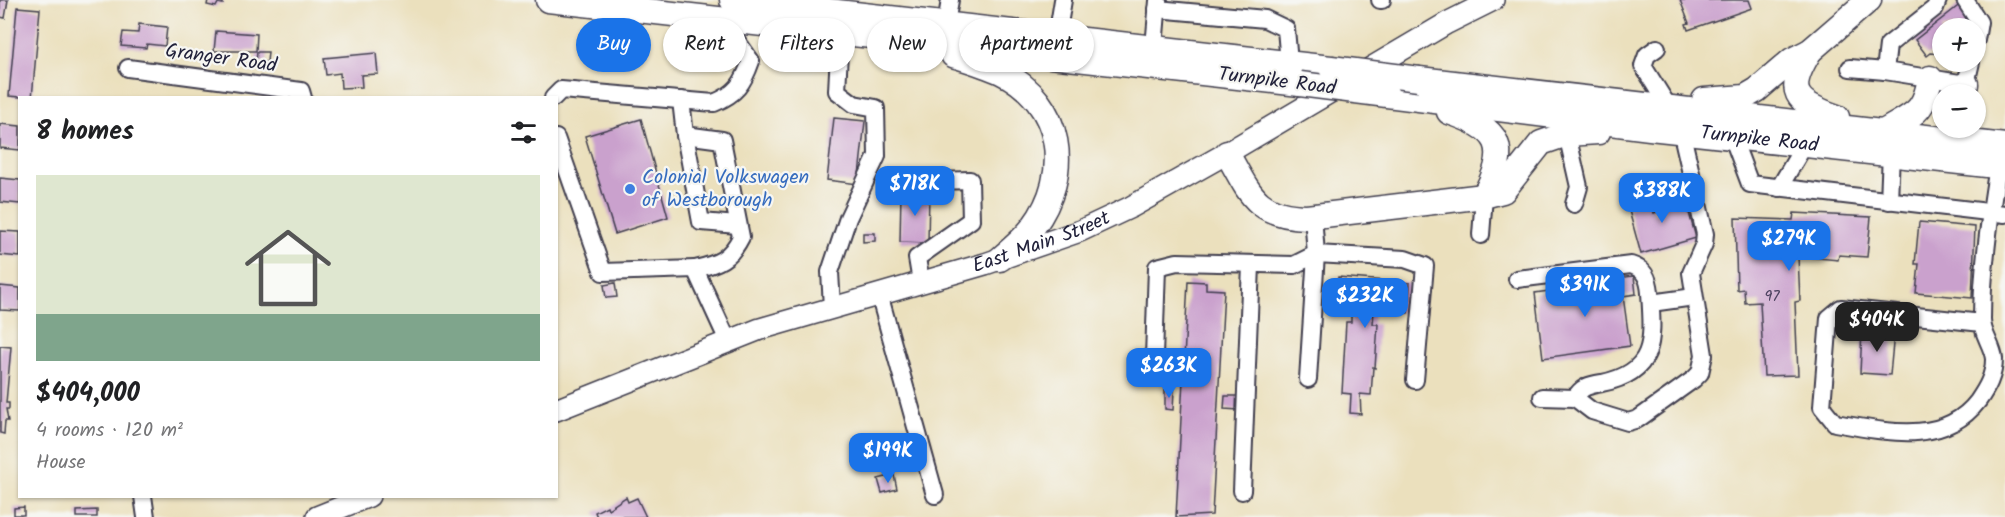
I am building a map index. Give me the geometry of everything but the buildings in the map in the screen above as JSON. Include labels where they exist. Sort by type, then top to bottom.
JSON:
[{"type":"highway","name":"Turnpike Road","points":[[548,0],[727,10],[799,4],[902,18]]},
{"type":"highway","points":[[1675,115],[1692,102],[1745,97],[1792,60],[1810,51],[1869,0]]},
{"type":"highway","name":"Turnpike Road","points":[[727,10],[766,18]]},
{"type":"highway","name":"Turnpike Road","points":[[1094,41],[1330,68],[1404,90],[1650,128],[1675,115],[1732,136],[1805,144],[1882,138]]},
{"type":"highway","name":"Turnpike Road","points":[[947,45],[1300,84],[1404,90],[1675,115],[1882,138],[2002,156]]},
{"type":"highway","points":[[1810,51],[1796,77],[1795,87],[1801,98],[1809,106],[1882,138],[1925,103],[1930,78]]},
{"type":"highway","points":[[947,53],[1001,72],[1021,85],[1038,103],[1054,132],[1059,162],[1051,192],[1033,227],[1000,259]]},
{"type":"highway","points":[[1404,90],[1478,122],[1488,130],[1497,145],[1499,159],[1496,174],[1484,196]]},
{"type":"highway","points":[[1227,153],[1247,189],[1268,210],[1283,216],[1313,216],[1484,196],[1503,191],[1513,182],[1530,154],[1541,143],[1567,134],[1650,128]]},
{"type":"highway","points":[[1986,136],[2002,156]]},
{"type":"main road","name":"East Main Street","points":[[558,409],[728,340],[832,307],[1000,259],[1080,231],[1131,207],[1448,23],[1493,0]]},
{"type":"main road","points":[[317,517],[364,498]]},
{"type":"street","points":[[947,18],[950,0]]},
{"type":"street","points":[[1061,18],[1063,0]]},
{"type":"street","points":[[1885,71],[1888,45],[1935,8],[1938,0]]},
{"type":"street","points":[[1965,0],[1977,18]]},
{"type":"street","points":[[1154,48],[1158,5],[1265,19],[1286,29],[1289,63]]},
{"type":"street","points":[[555,96],[561,90],[714,103],[730,96],[741,86],[751,61],[727,10]]},
{"type":"street","points":[[1542,397],[1575,398],[1592,411],[1628,422],[1638,419],[1694,380],[1700,373],[1704,355],[1691,273],[1704,244],[1705,234],[1675,115],[1643,66],[1647,55],[1657,48]]},
{"type":"street","name":"Granger Road","points":[[128,68],[301,91],[302,96]]},
{"type":"street","points":[[1850,68],[1967,80]]},
{"type":"street","points":[[832,307],[830,272],[848,218],[877,156],[876,108],[854,104],[837,91],[838,72]]},
{"type":"street","points":[[681,100],[701,222],[738,225]]},
{"type":"street","points":[[1567,134],[1579,187],[1574,204]]},
{"type":"street","points":[[558,144],[603,272],[695,269],[719,264],[730,256],[741,237],[722,140],[685,135]]},
{"type":"street","points":[[1732,136],[1750,184],[1998,213]]},
{"type":"street","points":[[1882,138],[1889,201]]},
{"type":"street","points":[[1779,188],[1805,144]]},
{"type":"street","points":[[1982,323],[1840,308],[1829,318],[1822,407],[1835,423],[1902,433],[1941,429],[1968,414],[1990,384],[1994,358],[1982,323],[1998,213],[2002,156]]},
{"type":"street","points":[[905,182],[970,180],[971,220],[917,258],[921,282]]},
{"type":"street","points":[[1481,235],[1484,196]]},
{"type":"street","points":[[1308,379],[1316,254],[1313,216]]},
{"type":"street","points":[[1154,357],[1157,267],[1178,262],[1294,265],[1316,254],[1405,259],[1425,266],[1414,380]]},
{"type":"street","points":[[1242,491],[1251,265]]},
{"type":"street","points":[[1516,279],[1631,265],[1646,276],[1651,303],[1652,341],[1643,362],[1612,381],[1586,386],[1575,398]]},
{"type":"street","points":[[695,269],[728,340]]},
{"type":"street","points":[[879,294],[935,495]]},
{"type":"street","points":[[1651,303],[1694,297]]},
{"type":"street","points":[[143,498],[146,517]]},
{"type":"place","name":"Colonial Volkswagen of Westborough","points":[[630,189]]}]
